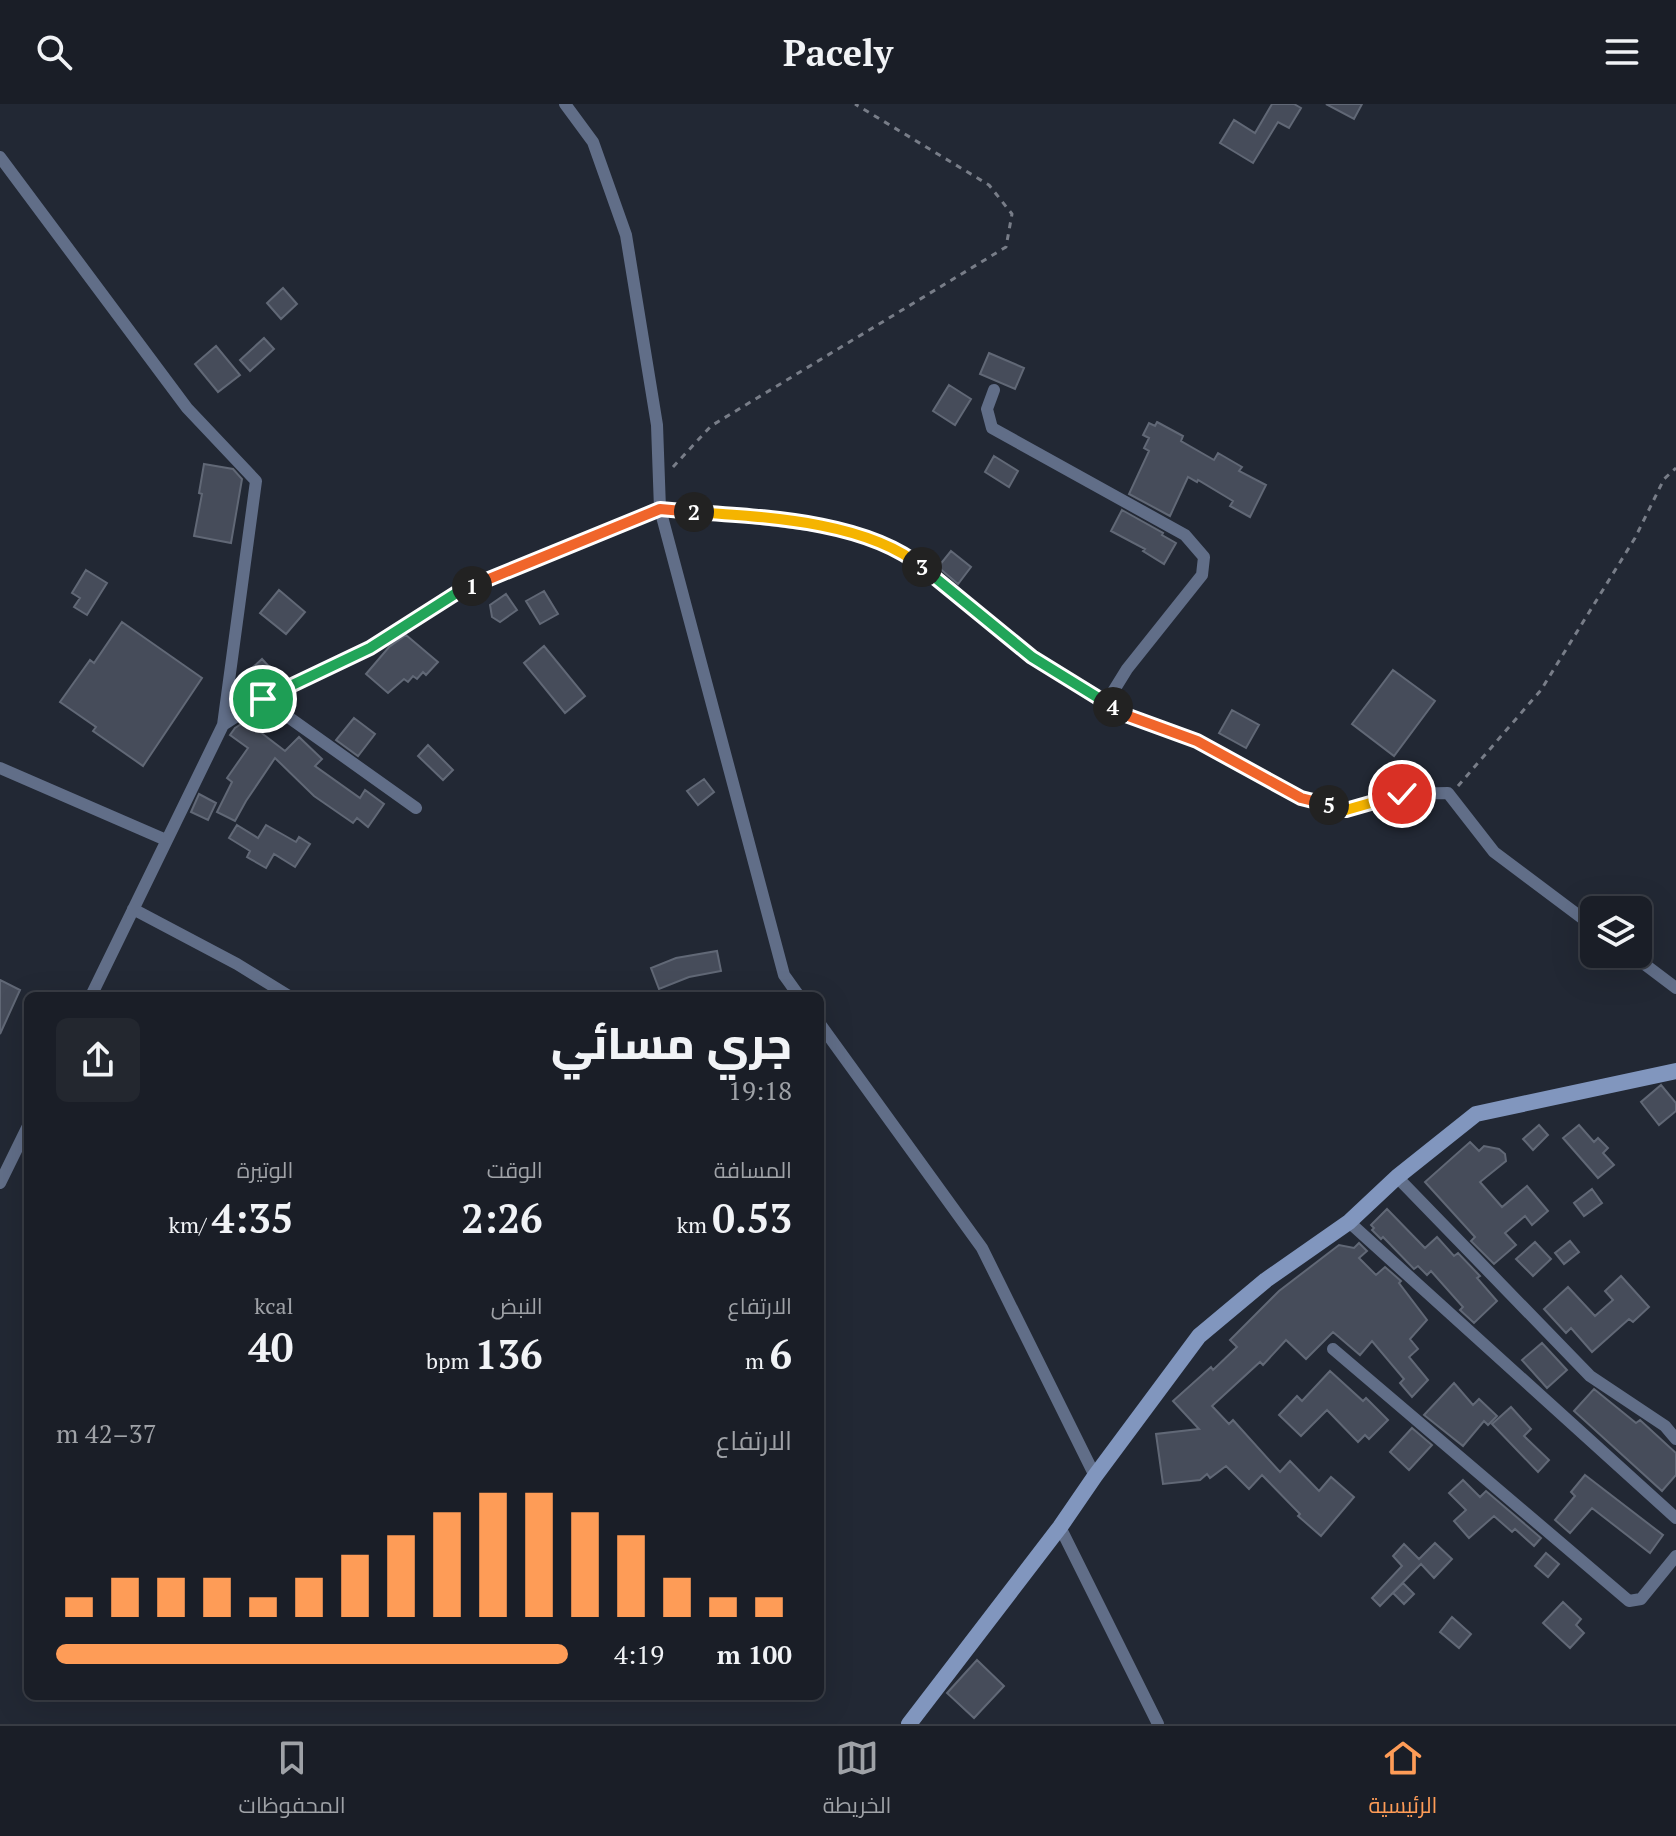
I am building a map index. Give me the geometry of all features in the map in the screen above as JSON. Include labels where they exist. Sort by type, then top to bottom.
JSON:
[{"type":"street","points":[[565,104],[593,142],[626,235],[657,425],[660,509],[784,975],[796,992]]},
{"type":"street","points":[[0,157],[187,408],[256,481],[223,725],[93,992]]},
{"type":"street","points":[[994,390],[987,409],[992,428],[1185,535],[1204,557],[1202,575],[1127,669],[1106,703]]},
{"type":"street","points":[[223,725],[263,699],[370,648],[458,592],[660,509],[841,529],[904,553],[1032,657],[1123,714],[1197,741],[1301,798],[1346,810],[1402,794],[1448,793],[1494,852],[1580,916]]},
{"type":"street","points":[[263,699],[416,808]]},
{"type":"street","points":[[0,768],[166,840]]},
{"type":"street","points":[[133,909],[282,992]]},
{"type":"street","points":[[1650,968],[1676,988]]},
{"type":"street","points":[[824,1030],[982,1248],[1095,1476]]},
{"type":"street","points":[[909,1724],[1060,1527],[1199,1336],[1266,1280],[1349,1222],[1397,1177],[1476,1114],[1676,1071]]},
{"type":"street","points":[[0,1183],[24,1134]]},
{"type":"street","points":[[1397,1177],[1590,1376],[1665,1426],[1676,1439]]},
{"type":"street","points":[[1349,1222],[1676,1518]]},
{"type":"street","points":[[1333,1349],[1629,1601],[1641,1599],[1676,1556]]},
{"type":"street","points":[[1060,1527],[1158,1724]]},
{"type":"path","points":[[659,482],[711,426],[1006,247],[1012,214],[989,185],[855,104]]},
{"type":"path","points":[[1448,793],[1465,781],[1541,690],[1635,538],[1664,479],[1676,468]]},
{"type":"building","points":[[1272,104],[1294,104],[1301,108],[1289,128],[1278,122],[1253,163],[1220,143],[1234,120],[1255,133]]},
{"type":"building","points":[[1326,104],[1362,104],[1354,119]]},
{"type":"building","points":[[283,288],[297,304],[281,319],[267,303]]},
{"type":"building","points":[[264,338],[274,349],[250,371],[240,360]]},
{"type":"building","points":[[216,346],[240,375],[218,392],[195,364]]},
{"type":"building","points":[[989,353],[1024,368],[1015,389],[980,374]]},
{"type":"building","points":[[949,385],[971,399],[955,425],[933,411]]},
{"type":"building","points":[[1157,422],[1183,436],[1181,441],[1214,460],[1218,453],[1242,467],[1239,471],[1266,485],[1250,517],[1230,506],[1233,501],[1188,477],[1170,516],[1129,494],[1149,451],[1144,448],[1149,438],[1143,435],[1149,423],[1155,426]]},
{"type":"building","points":[[994,456],[1018,471],[1009,487],[985,472]]},
{"type":"building","points":[[204,464],[233,469],[242,479],[231,543],[194,536]]},
{"type":"building","points":[[1122,510],[1176,543],[1164,564],[1143,551],[1145,549],[1111,531]]},
{"type":"building","points":[[951,551],[971,567],[958,584],[938,567]]},
{"type":"building","points":[[86,570],[107,583],[87,615],[74,607],[80,598],[72,593]]},
{"type":"building","points":[[279,590],[305,612],[286,634],[260,613]]},
{"type":"building","points":[[544,591],[558,614],[540,624],[526,601]]},
{"type":"building","points":[[506,594],[517,610],[500,622],[492,617],[490,605]]},
{"type":"building","points":[[122,622],[202,678],[143,766],[93,731],[96,727],[60,702],[90,660],[94,663]]},
{"type":"building","points":[[406,635],[438,662],[426,675],[423,672],[417,679],[413,676],[408,682],[404,679],[388,693],[366,674],[389,647]]},
{"type":"building","points":[[544,646],[585,696],[565,713],[524,663]]},
{"type":"building","points":[[262,659],[274,672],[252,692],[240,679]]},
{"type":"building","points":[[1393,670],[1435,701],[1394,756],[1352,724]]},
{"type":"building","points":[[1232,710],[1259,725],[1246,748],[1219,733]]},
{"type":"building","points":[[354,718],[375,734],[358,756],[336,740]]},
{"type":"building","points":[[246,721],[285,751],[299,737],[322,759],[315,766],[360,798],[365,790],[384,804],[368,827],[357,818],[353,823],[314,796],[275,758],[235,821],[217,812],[232,782],[227,778],[248,748],[230,735]]},
{"type":"building","points":[[428,745],[453,770],[443,780],[418,756]]},
{"type":"building","points":[[704,779],[714,792],[698,805],[687,791]]},
{"type":"building","points":[[199,794],[216,803],[208,820],[191,812]]},
{"type":"building","points":[[237,825],[258,838],[266,825],[296,842],[299,837],[310,844],[295,867],[274,854],[266,868],[247,857],[250,851],[229,838]]},
{"type":"building","points":[[717,951],[721,971],[689,977],[659,989],[651,968],[676,958]]},
{"type":"building","points":[[0,980],[20,990],[0,1034]]},
{"type":"building","points":[[1661,1085],[1676,1103],[1676,1111],[1659,1125],[1641,1102]]},
{"type":"building","points":[[1539,1125],[1548,1135],[1533,1150],[1523,1139]]},
{"type":"building","points":[[1579,1125],[1594,1142],[1598,1138],[1608,1148],[1603,1153],[1614,1165],[1598,1178],[1563,1138]]},
{"type":"building","points":[[1470,1142],[1479,1151],[1484,1146],[1499,1149],[1505,1154],[1506,1161],[1480,1182],[1502,1207],[1527,1186],[1548,1211],[1532,1225],[1525,1216],[1505,1233],[1516,1245],[1494,1264],[1471,1241],[1475,1237],[1425,1182]]},
{"type":"building","points":[[1592,1189],[1602,1203],[1584,1216],[1574,1203]]},
{"type":"building","points":[[1387,1209],[1425,1248],[1437,1237],[1454,1256],[1458,1253],[1480,1276],[1477,1278],[1497,1301],[1474,1323],[1460,1310],[1463,1307],[1431,1271],[1427,1275],[1418,1266],[1414,1269],[1372,1230],[1371,1225]]},
{"type":"building","points":[[1570,1241],[1579,1252],[1564,1264],[1555,1253]]},
{"type":"building","points":[[1535,1242],[1551,1259],[1533,1276],[1516,1259]]},
{"type":"building","points":[[1359,1243],[1367,1251],[1359,1258],[1376,1275],[1385,1267],[1401,1281],[1399,1283],[1427,1320],[1410,1339],[1418,1349],[1409,1357],[1428,1380],[1412,1397],[1400,1383],[1404,1379],[1372,1341],[1360,1355],[1333,1332],[1306,1359],[1286,1340],[1263,1365],[1260,1362],[1212,1406],[1229,1424],[1233,1420],[1280,1472],[1290,1461],[1319,1491],[1331,1477],[1354,1497],[1321,1536],[1298,1516],[1300,1514],[1262,1475],[1249,1489],[1226,1466],[1210,1478],[1207,1474],[1200,1480],[1163,1484],[1156,1434],[1199,1429],[1173,1401],[1237,1347],[1230,1340],[1279,1291],[1339,1245],[1354,1248]]},
{"type":"building","points":[[1621,1276],[1649,1307],[1633,1322],[1629,1319],[1592,1352],[1571,1328],[1566,1333],[1544,1309],[1568,1287],[1595,1316],[1613,1300],[1605,1291]]},
{"type":"building","points":[[1542,1343],[1567,1370],[1547,1388],[1522,1360]]},
{"type":"building","points":[[1330,1371],[1363,1401],[1366,1398],[1388,1420],[1369,1439],[1365,1435],[1358,1442],[1327,1410],[1301,1436],[1279,1415],[1297,1396],[1302,1401]]},
{"type":"building","points":[[1454,1383],[1473,1405],[1479,1399],[1497,1416],[1488,1425],[1484,1421],[1463,1446],[1424,1415]]},
{"type":"building","points":[[1594,1389],[1636,1423],[1640,1420],[1676,1453],[1676,1475],[1662,1491],[1574,1411]]},
{"type":"building","points":[[1511,1407],[1531,1429],[1524,1436],[1549,1460],[1538,1472],[1492,1424]]},
{"type":"building","points":[[1412,1428],[1432,1445],[1409,1470],[1390,1452]]},
{"type":"building","points":[[1585,1475],[1663,1535],[1650,1553],[1592,1508],[1570,1533],[1555,1520],[1575,1496],[1571,1492]]},
{"type":"building","points":[[1463,1480],[1480,1497],[1486,1491],[1541,1538],[1534,1546],[1494,1516],[1469,1538],[1454,1521],[1466,1510],[1449,1493]]},
{"type":"building","points":[[1435,1543],[1452,1559],[1434,1578],[1421,1564],[1380,1606],[1372,1598],[1402,1566],[1393,1556],[1404,1544],[1419,1559]]},
{"type":"building","points":[[1546,1553],[1559,1564],[1548,1577],[1535,1566]]},
{"type":"building","points":[[1403,1583],[1414,1594],[1404,1604],[1393,1593]]},
{"type":"building","points":[[1563,1602],[1581,1619],[1576,1625],[1584,1633],[1570,1648],[1543,1623]]},
{"type":"building","points":[[1452,1617],[1471,1634],[1459,1648],[1440,1632]]},
{"type":"building","points":[[977,1660],[1004,1686],[974,1718],[947,1693]]},
{"type":"route","points":[[263,699],[370,648],[458,592],[660,509],[721,514],[841,529],[904,553],[1032,657],[1123,714],[1197,741],[1301,798],[1346,810],[1402,794]]}]
